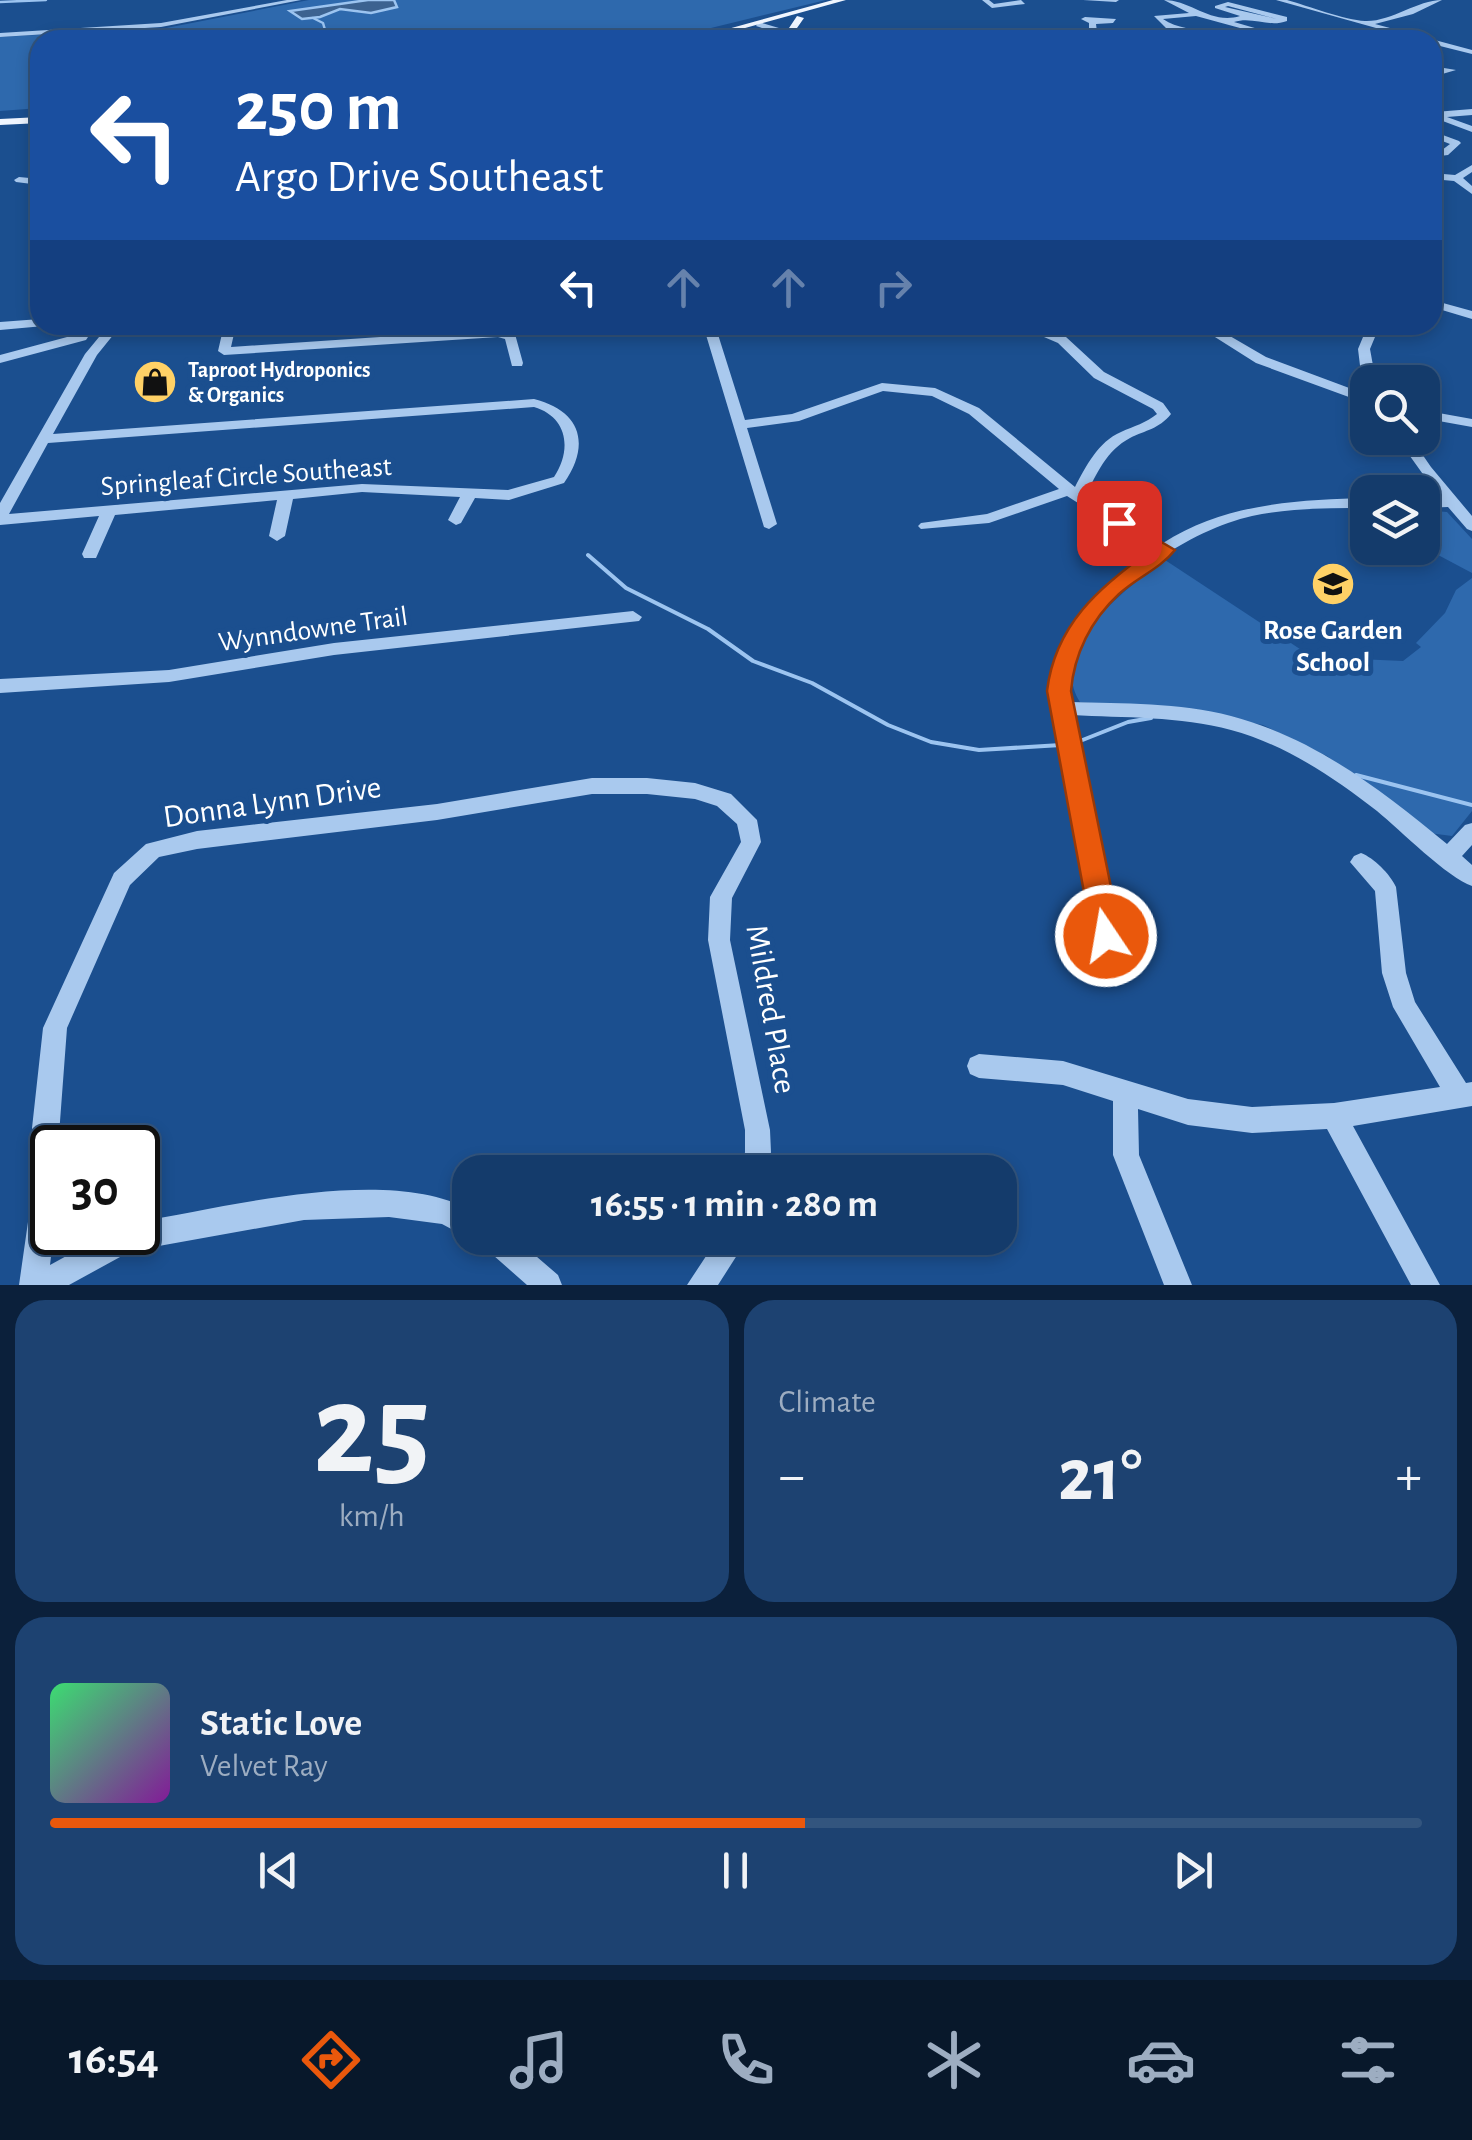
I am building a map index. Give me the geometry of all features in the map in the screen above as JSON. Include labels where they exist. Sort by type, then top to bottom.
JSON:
[{"type":"main road","points":[[747,30],[842,0]]},
{"type":"main road","points":[[740,30],[860,0]]},
{"type":"main road","points":[[794,30],[800,18]]},
{"type":"main road","points":[[0,119],[30,118]]},
{"type":"street","points":[[72,30],[161,25],[298,0]]},
{"type":"street","points":[[985,0],[992,6],[1022,4],[1016,0]]},
{"type":"street","points":[[1086,0],[1116,0]]},
{"type":"street","points":[[1168,0],[1199,15],[1254,30]]},
{"type":"street","points":[[1279,0],[1396,30]]},
{"type":"street","points":[[1329,13],[1385,18],[1421,0]]},
{"type":"street","points":[[1367,22],[1439,0]]},
{"type":"street","points":[[1225,23],[1247,16],[1274,22],[1284,19],[1228,4],[1217,7],[1247,16]]},
{"type":"street","points":[[1198,30],[1172,29],[1156,17],[1199,15]]},
{"type":"street","points":[[1385,18],[1400,30]]},
{"type":"street","points":[[1092,22],[1093,30]]},
{"type":"street","points":[[764,25],[775,30]]},
{"type":"street","points":[[0,34],[30,32]]},
{"type":"street","points":[[1442,43],[1472,52]]},
{"type":"street","points":[[1442,49],[1456,47]]},
{"type":"street","points":[[1442,114],[1472,112]]},
{"type":"street","points":[[1442,117],[1472,129]]},
{"type":"street","points":[[1442,137],[1456,142],[1445,153]]},
{"type":"street","points":[[1442,153],[1472,165],[1456,178]]},
{"type":"street","points":[[1442,177],[1456,178],[1472,192]]},
{"type":"street","points":[[20,180],[30,181]]},
{"type":"street","points":[[1442,306],[1472,314]]},
{"type":"street","points":[[0,326],[30,324]]},
{"type":"street","points":[[0,360],[68,335]]},
{"type":"street","points":[[80,335],[87,360]]},
{"type":"street","points":[[0,519],[87,360],[111,335]]},
{"type":"street","points":[[228,335],[224,352],[448,335]]},
{"type":"street","points":[[501,335],[511,337],[516,363]]},
{"type":"street","points":[[712,335],[769,524]]},
{"type":"street","points":[[926,526],[989,518],[1074,493],[1106,448],[1126,435],[1153,427],[1164,414],[1158,406],[1099,375],[1062,340],[1049,335]]},
{"type":"street","points":[[1219,335],[1262,360],[1350,393]]},
{"type":"street","points":[[1366,365],[1364,350],[1370,335]]},
{"type":"street","points":[[741,425],[794,418],[882,387],[914,387],[935,392],[974,411],[1074,493],[1164,550]]},
{"type":"street","name":"Springleaf Circle Southeast","points":[[0,519],[396,488],[469,494],[527,493],[559,480],[570,461],[569,423],[564,414],[546,404],[521,403],[45,440]]},
{"type":"street","points":[[1440,417],[1472,422]]},
{"type":"street","points":[[1416,455],[1472,526]]},
{"type":"street","points":[[456,520],[469,494]]},
{"type":"street","points":[[277,536],[286,495]]},
{"type":"street","points":[[1440,502],[1450,502]]},
{"type":"street","points":[[1116,976],[1061,708],[1062,664],[1087,615],[1111,589],[1164,550],[1205,527],[1255,511],[1350,505]]},
{"type":"street","points":[[90,554],[109,510]]},
{"type":"street","name":"Wynndowne Trail","points":[[0,686],[169,676],[334,649],[633,618]]},
{"type":"street","points":[[1061,708],[1216,720],[1280,739],[1340,772],[1472,877]]},
{"type":"street","name":"Donna Lynn Drive","points":[[33,1285],[46,1187],[45,1128],[56,1028],[122,879],[154,850],[196,840],[437,812],[592,786],[695,791],[724,800],[736,811]]},
{"type":"street","name":"Mildred Place","points":[[736,811],[747,820],[751,842],[721,897],[719,940],[747,1089],[756,1113],[758,1155]]},
{"type":"street","points":[[1447,858],[1472,831]]},
{"type":"street","points":[[979,1066],[1062,1074],[1188,1112],[1252,1120],[1334,1116],[1466,1095],[1405,1007],[1394,973],[1385,888],[1361,862]]},
{"type":"street","points":[[1126,1095],[1126,1155],[1178,1285]]},
{"type":"street","points":[[1334,1116],[1426,1285]]},
{"type":"street","points":[[41,1285],[127,1238],[304,1208],[389,1204],[452,1215]]},
{"type":"street","points":[[514,1255],[548,1285]]},
{"type":"street","points":[[700,1285],[722,1255]]},
{"type":"shaded area","points":[[309,0],[826,0],[703,30],[129,30],[166,28]]},
{"type":"shaded area","points":[[394,0],[397,7],[371,13],[340,9],[302,19],[290,11]]},
{"type":"shaded area","points":[[30,35],[30,109],[0,111],[0,37]]},
{"type":"shaded area","points":[[1440,511],[1447,512],[1472,539],[1472,573],[1440,556]]},
{"type":"shaded area","points":[[1165,560],[1312,657],[1403,661],[1421,647],[1416,643],[1445,613],[1456,590],[1472,578],[1472,811],[1452,836],[1429,833],[1327,756],[1263,725],[1203,713],[1080,702],[1072,682],[1074,661],[1082,641],[1112,603]]},
{"type":"waterway","points":[[0,2],[46,0]]},
{"type":"waterway","points":[[313,18],[323,23],[325,30]]},
{"type":"waterway","points":[[588,555],[626,588],[708,629],[753,661],[812,683],[888,725],[931,742],[979,750],[1061,745]]},
{"type":"waterway","points":[[1075,743],[1128,722],[1151,718]]},
{"type":"waterway","points":[[1356,775],[1472,805]]},
{"type":"place","name":"Taproot Hydroponics & Organics","points":[[155,382]]},
{"type":"place","name":"Rose Garden School","points":[[1333,584]]},
{"type":"route","points":[[1106,936],[1059,691],[1062,664],[1087,615],[1111,589],[1164,550],[1119,523]]}]
